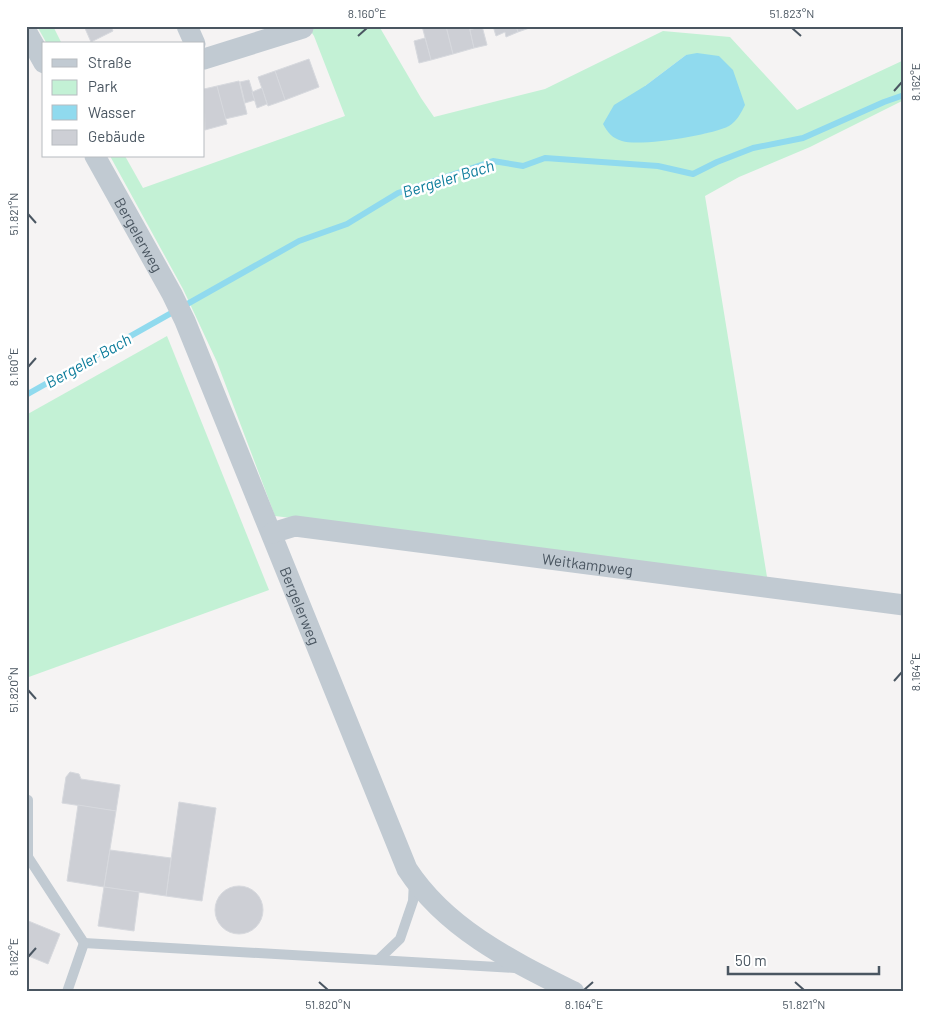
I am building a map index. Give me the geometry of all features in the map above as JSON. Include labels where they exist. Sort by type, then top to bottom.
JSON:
[{"type":"street","points":[[187,26],[195,42]]},
{"type":"street","points":[[205,59],[303,28]]},
{"type":"street","points":[[26,31],[42,59]]},
{"type":"street","name":"Bergelerweg","points":[[96,158],[172,294],[185,321],[407,869],[436,906],[474,937],[526,968],[574,992]]},
{"type":"street","name":"Weitkampweg","points":[[272,532],[295,526],[904,605]]},
{"type":"lane","points":[[28,800],[28,857],[84,943]]},
{"type":"lane","points":[[378,960],[400,939],[413,901],[414,880]]},
{"type":"lane","points":[[84,943],[526,968]]},
{"type":"lane","points":[[67,992],[84,943]]},
{"type":"green space","points":[[37,26],[53,26],[61,42],[46,42]]},
{"type":"green space","points":[[307,26],[379,26],[434,117],[545,89],[663,31],[730,37],[797,110],[904,60],[904,100],[810,147],[739,177],[705,196],[767,577],[275,516],[217,362],[183,289],[111,158],[126,158],[143,188],[345,116],[314,36]],"holes":[[[686,55],[728,126],[706,133],[644,142],[645,86]]]},
{"type":"green space","points":[[167,336],[269,590],[26,678],[26,415]]},
{"type":"water","points":[[697,53],[719,56],[733,70],[745,105],[732,124],[708,133],[659,141],[622,141],[609,133],[603,124],[614,105],[645,86],[686,55]]},
{"type":"building","points":[[84,26],[116,26],[112,29],[113,31],[91,42]]},
{"type":"building","points":[[422,26],[446,26],[453,54],[431,60]]},
{"type":"building","points":[[446,26],[469,26],[474,48],[453,54]]},
{"type":"building","points":[[482,26],[487,45],[474,48],[470,30]]},
{"type":"building","points":[[493,26],[516,26],[518,32],[506,37],[505,32],[496,36]]},
{"type":"building","points":[[516,26],[535,26],[518,32]]},
{"type":"building","points":[[425,38],[431,60],[419,63],[414,41]]},
{"type":"building","points":[[309,59],[319,87],[285,100],[275,71]]},
{"type":"building","points":[[275,71],[285,100],[268,106],[258,77]]},
{"type":"building","points":[[249,80],[255,100],[245,103],[240,82]]},
{"type":"building","points":[[239,81],[247,114],[225,119],[217,86]]},
{"type":"building","points":[[217,86],[227,124],[205,130],[205,89]]},
{"type":"building","points":[[262,88],[267,104],[257,108],[252,92]]},
{"type":"building","points":[[70,772],[79,774],[81,779],[120,785],[116,811],[62,803],[66,777]]},
{"type":"building","points":[[179,802],[216,808],[202,901],[166,896]]},
{"type":"building","points":[[78,805],[116,811],[104,887],[67,881]]},
{"type":"building","points":[[110,850],[171,858],[166,896],[104,887]]},
{"type":"building","points":[[239,886],[248,888],[256,893],[261,901],[263,910],[261,919],[256,927],[248,932],[239,934],[230,932],[222,927],[217,919],[215,910],[217,901],[222,893],[230,888]]},
{"type":"building","points":[[104,887],[139,892],[134,931],[98,926]]},
{"type":"building","points":[[26,920],[60,934],[48,964],[26,955]]},
{"type":"waterway","name":"Bergeler Bach","points":[[26,395],[299,241],[347,224],[398,193],[493,161],[523,166],[545,158],[658,166],[693,174],[753,148],[803,138],[904,95]]}]
